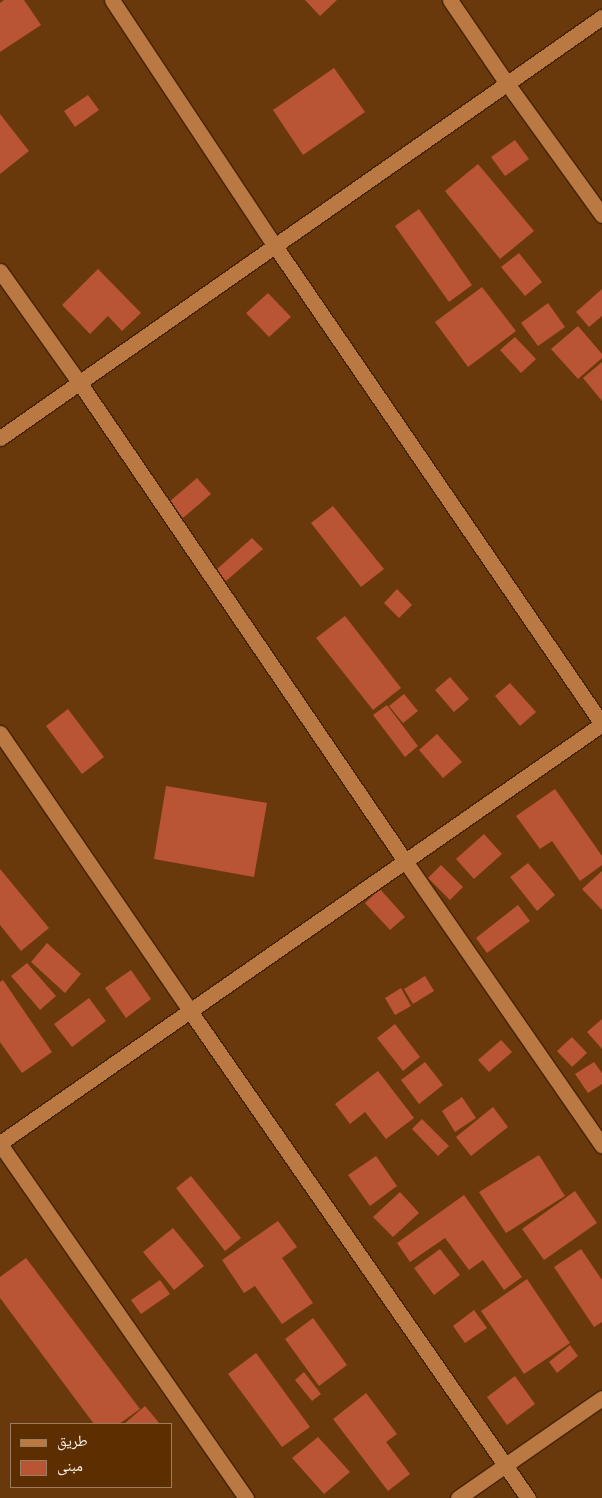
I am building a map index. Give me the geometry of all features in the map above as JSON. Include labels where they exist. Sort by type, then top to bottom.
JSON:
[{"type":"street","points":[[112,0],[275,246],[602,724],[0,1143],[246,1498]]},
{"type":"street","points":[[450,0],[506,82],[602,215]]},
{"type":"street","points":[[0,438],[506,82],[602,17]]},
{"type":"street","points":[[0,271],[79,382],[405,861],[602,1145]]},
{"type":"street","points":[[0,733],[190,1011],[528,1498]]},
{"type":"street","points":[[458,1498],[602,1398]]},
{"type":"building","points":[[4,0],[24,0],[41,25],[0,52],[0,3]]},
{"type":"building","points":[[305,0],[337,0],[320,16]]},
{"type":"building","points":[[334,68],[365,112],[303,155],[273,110]]},
{"type":"building","points":[[88,95],[99,110],[75,127],[64,111]]},
{"type":"building","points":[[0,114],[29,151],[0,174]]},
{"type":"building","points":[[515,140],[529,159],[505,176],[491,157]]},
{"type":"building","points":[[478,164],[534,231],[500,259],[445,191]]},
{"type":"building","points":[[419,209],[472,285],[449,302],[395,226]]},
{"type":"building","points":[[519,253],[542,282],[525,296],[501,267]]},
{"type":"building","points":[[98,269],[141,313],[122,331],[108,316],[90,334],[62,305]]},
{"type":"building","points":[[482,287],[516,331],[468,367],[435,322]]},
{"type":"building","points":[[602,289],[602,316],[589,327],[576,312]]},
{"type":"building","points":[[268,293],[291,317],[269,337],[246,313]]},
{"type":"building","points":[[548,303],[565,327],[538,346],[521,323]]},
{"type":"building","points":[[578,326],[602,354],[602,358],[578,379],[551,349]]},
{"type":"building","points":[[515,337],[536,359],[521,373],[500,350]]},
{"type":"building","points":[[602,362],[602,401],[583,378]]},
{"type":"building","points":[[197,478],[211,494],[183,518],[169,502]]},
{"type":"building","points":[[333,506],[384,569],[361,587],[311,523]]},
{"type":"building","points":[[252,538],[263,549],[226,581],[216,570]]},
{"type":"building","points":[[397,589],[412,605],[399,618],[384,603]]},
{"type":"building","points":[[345,616],[401,688],[373,710],[316,638]]},
{"type":"building","points":[[450,677],[469,699],[454,712],[435,690]]},
{"type":"building","points":[[510,683],[536,712],[520,726],[495,696]]},
{"type":"building","points":[[404,694],[418,711],[403,723],[389,706]]},
{"type":"building","points":[[387,705],[418,746],[405,757],[373,715]]},
{"type":"building","points":[[68,709],[104,757],[82,774],[46,726]]},
{"type":"building","points":[[437,734],[462,762],[443,778],[419,750]]},
{"type":"building","points":[[166,786],[267,803],[254,877],[154,859]]},
{"type":"building","points":[[555,789],[602,856],[602,865],[580,881],[552,841],[540,849],[516,816]]},
{"type":"building","points":[[484,834],[502,854],[474,879],[456,859]]},
{"type":"building","points":[[528,863],[555,895],[537,911],[510,877]]},
{"type":"building","points":[[441,865],[463,887],[450,900],[428,878]]},
{"type":"building","points":[[0,869],[49,928],[21,951],[0,925]]},
{"type":"building","points":[[602,871],[602,910],[582,889]]},
{"type":"building","points":[[380,889],[405,917],[390,930],[365,903]]},
{"type":"building","points":[[518,905],[530,921],[487,953],[476,938]]},
{"type":"building","points":[[47,943],[81,974],[65,993],[31,962]]},
{"type":"building","points":[[27,963],[56,996],[40,1010],[11,976]]},
{"type":"building","points":[[131,970],[151,999],[126,1018],[105,988]]},
{"type":"building","points":[[425,976],[434,991],[413,1004],[404,989]]},
{"type":"building","points":[[3,980],[52,1052],[22,1073],[0,1042],[0,982]]},
{"type":"building","points":[[401,988],[411,1006],[395,1015],[385,998]]},
{"type":"building","points":[[89,998],[106,1021],[72,1047],[54,1024]]},
{"type":"building","points":[[602,1019],[602,1049],[587,1032]]},
{"type":"building","points":[[395,1024],[420,1057],[403,1071],[377,1038]]},
{"type":"building","points":[[572,1037],[587,1053],[572,1067],[557,1051]]},
{"type":"building","points":[[501,1040],[512,1052],[489,1072],[478,1060]]},
{"type":"building","points":[[425,1062],[443,1085],[419,1104],[401,1080]]},
{"type":"building","points":[[594,1062],[602,1073],[602,1084],[588,1093],[575,1074]]},
{"type":"building","points":[[378,1071],[414,1118],[386,1139],[365,1112],[350,1124],[335,1104]]},
{"type":"building","points":[[462,1097],[476,1118],[455,1132],[442,1111]]},
{"type":"building","points":[[493,1107],[508,1127],[471,1156],[456,1137]]},
{"type":"building","points":[[422,1119],[449,1146],[438,1156],[412,1129]]},
{"type":"building","points":[[539,1155],[565,1196],[506,1233],[479,1192]]},
{"type":"building","points":[[376,1156],[397,1186],[370,1206],[348,1175]]},
{"type":"building","points":[[191,1176],[241,1238],[225,1251],[176,1188]]},
{"type":"building","points":[[575,1191],[597,1223],[544,1260],[522,1229]]},
{"type":"building","points":[[400,1192],[419,1213],[393,1237],[373,1217]]},
{"type":"building","points":[[464,1195],[522,1277],[504,1290],[483,1260],[469,1270],[445,1238],[410,1262],[397,1243]]},
{"type":"building","points":[[278,1221],[297,1247],[282,1258],[313,1303],[282,1324],[255,1286],[244,1293],[222,1260]]},
{"type":"building","points":[[173,1228],[204,1266],[174,1290],[143,1252]]},
{"type":"building","points":[[440,1249],[460,1275],[434,1295],[414,1268]]},
{"type":"building","points":[[581,1249],[602,1280],[602,1322],[594,1327],[554,1267]]},
{"type":"building","points":[[26,1258],[140,1409],[120,1423],[93,1423],[0,1298],[0,1277]]},
{"type":"building","points":[[527,1279],[570,1343],[524,1374],[481,1311]]},
{"type":"building","points":[[160,1280],[170,1294],[141,1314],[131,1300]]},
{"type":"building","points":[[474,1310],[487,1328],[465,1343],[453,1326]]},
{"type":"building","points":[[313,1318],[347,1365],[319,1386],[285,1339]]},
{"type":"building","points":[[570,1345],[578,1356],[557,1373],[549,1362]]},
{"type":"building","points":[[256,1353],[310,1427],[282,1447],[228,1374]]},
{"type":"building","points":[[304,1372],[321,1394],[312,1401],[295,1380]]},
{"type":"building","points":[[515,1376],[535,1404],[507,1425],[487,1397]]},
{"type":"building","points":[[366,1393],[397,1434],[386,1442],[410,1474],[388,1491],[333,1419]]},
{"type":"building","points":[[145,1406],[159,1423],[125,1423]]},
{"type":"building","points":[[318,1437],[350,1472],[324,1494],[292,1458]]}]
